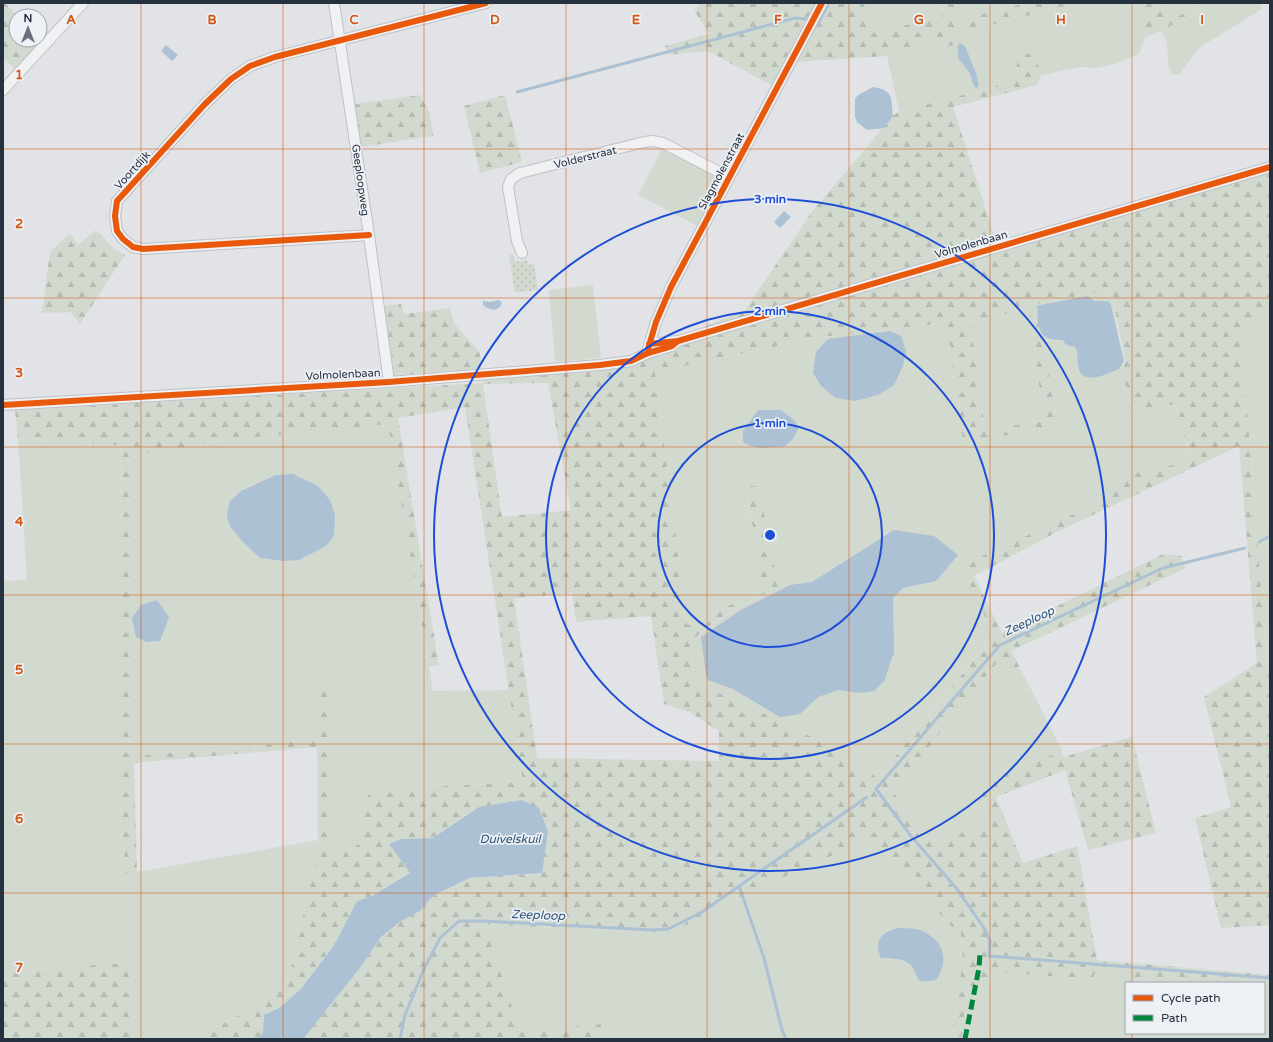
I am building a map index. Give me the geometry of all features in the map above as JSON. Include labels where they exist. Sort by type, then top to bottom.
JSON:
[{"type":"street","points":[[3,90],[83,3]]},
{"type":"street","name":"Geeploopweg","points":[[334,3],[369,235],[389,382]]},
{"type":"street","name":"Voortdijk","points":[[369,235],[143,249],[133,247],[123,239],[117,231],[115,216],[117,201],[205,104],[231,79],[250,66],[275,57],[486,3]]},
{"type":"street","name":"Slagmolenstraat","points":[[648,348],[656,322],[671,287],[822,3]]},
{"type":"street","name":"Volderstraat","points":[[522,253],[517,241],[508,187],[511,179],[520,173],[653,141],[663,142],[729,177]]},
{"type":"street","name":"Volmolenbaan","points":[[3,405],[389,382],[631,361],[648,348],[678,341],[1270,167]]},
{"type":"green space","points":[[3,3],[5,3],[10,8],[8,8],[8,48],[35,48],[15,69],[3,58]]},
{"type":"green space","points":[[701,3],[817,3],[773,86],[708,51],[668,55],[665,46],[709,34],[694,10]]},
{"type":"green space","points":[[828,3],[864,3],[869,33],[942,17],[940,3],[955,3],[959,20],[1026,3],[1072,4],[956,34],[957,44],[942,48],[936,36],[887,56],[795,62]]},
{"type":"green space","points":[[864,3],[940,3],[943,17],[869,33]]},
{"type":"green space","points":[[955,3],[1026,3],[959,20]]},
{"type":"green space","points":[[1072,3],[1141,3],[1145,38],[1139,54],[1114,64],[1098,68],[1082,67],[1041,75],[1035,52],[1015,73],[995,87],[899,111],[887,56],[936,36],[942,48],[956,44],[956,34]]},
{"type":"green space","points":[[1141,3],[1166,3],[1168,21],[1199,6],[1202,11],[1145,38]]},
{"type":"green space","points":[[1166,3],[1260,3],[1262,9],[1199,48],[1179,75],[1173,75],[1168,66],[1167,42],[1161,30],[1202,11],[1199,6],[1168,21]]},
{"type":"green space","points":[[1035,52],[1041,75],[1037,85],[953,107],[999,251],[1270,170],[1270,309],[1240,322],[1267,663],[1270,663],[1270,925],[1221,928],[1195,818],[1231,807],[1204,697],[1257,663],[1239,446],[1059,531],[974,576],[1002,633],[1163,554],[1181,556],[1186,568],[1011,651],[1031,689],[1023,690],[1001,658],[893,791],[912,820],[922,844],[989,823],[979,783],[1062,751],[1063,757],[1132,737],[1156,833],[1088,850],[1065,770],[996,797],[1023,863],[1077,846],[1097,960],[1270,975],[1270,992],[1265,992],[1265,982],[1164,982],[1133,979],[1132,970],[1098,968],[1092,979],[992,972],[990,988],[969,986],[961,1039],[951,1039],[963,960],[961,934],[944,920],[916,877],[887,851],[863,842],[748,893],[669,934],[485,924],[520,1032],[601,1024],[604,1039],[303,1039],[360,968],[381,937],[401,921],[420,911],[434,895],[470,878],[542,873],[479,807],[433,838],[403,839],[390,845],[410,873],[372,896],[357,901],[334,944],[301,989],[279,1008],[264,1015],[263,1033],[257,1039],[194,1039],[275,996],[288,980],[318,853],[317,747],[134,763],[137,872],[126,874],[117,764],[121,445],[18,439],[15,410],[483,383],[483,378],[628,366],[661,354],[680,337],[745,310],[811,213],[893,116],[899,111],[995,87],[1015,73],[1019,56]],"holes":[[[1111,290],[1125,361],[1123,368],[1130,411],[1175,404],[1190,457],[1170,466],[1144,467],[1135,472],[1102,501],[961,566],[994,635],[878,778],[818,740],[755,709],[703,686],[694,676],[690,643],[709,626],[778,586],[759,487],[746,485],[763,590],[687,625],[655,372],[820,337],[947,323],[963,443],[1058,426],[1036,304]],[[1029,310],[1044,421],[985,429],[970,320]],[[548,383],[571,510],[502,517],[483,384]],[[465,407],[523,782],[371,790],[362,809],[362,841],[349,851],[331,849],[331,686],[316,686],[316,728],[305,737],[287,743],[134,756],[134,453],[165,453],[206,442],[388,424],[429,666],[439,666],[398,418]],[[572,593],[576,622],[651,616],[664,704],[689,712],[719,731],[719,761],[537,758],[514,598]]]},
{"type":"green space","points":[[420,95],[430,114],[433,136],[361,147],[355,104]]},
{"type":"green space","points":[[505,95],[522,162],[480,173],[464,106]]},
{"type":"green space","points":[[663,147],[718,176],[721,185],[698,226],[638,195]]},
{"type":"green space","points":[[96,230],[114,249],[125,255],[80,324],[70,312],[42,313],[50,252],[70,233],[78,245]]},
{"type":"green space","points":[[513,254],[515,262],[527,260],[528,265],[534,264],[538,290],[515,293],[509,255]]},
{"type":"green space","points":[[593,285],[601,358],[555,362],[549,290]]},
{"type":"green space","points":[[1111,290],[1130,411],[1175,404],[1190,458],[1170,466],[1144,467],[1102,501],[961,566],[994,634],[878,778],[818,740],[755,709],[703,686],[694,676],[690,643],[720,619],[778,586],[746,486],[763,590],[687,625],[655,372],[820,337],[948,323],[963,443],[1058,426],[1036,304]]},
{"type":"green space","points":[[401,304],[404,314],[450,308],[454,323],[480,353],[481,369],[394,375],[384,306]]},
{"type":"green space","points":[[1270,309],[1270,663],[1267,663],[1240,321]]},
{"type":"green space","points":[[1029,310],[1044,421],[985,429],[970,319]]},
{"type":"green space","points":[[388,423],[433,691],[509,690],[524,782],[425,787],[362,809],[362,841],[349,851],[330,849],[331,687],[316,686],[316,728],[305,737],[287,743],[134,756],[134,453],[165,453],[206,442]]},
{"type":"green space","points":[[18,439],[121,444],[117,764],[126,874],[318,840],[318,853],[288,980],[275,996],[194,1039],[133,1039],[130,963],[3,971],[3,581],[27,580]]},
{"type":"green space","points":[[1001,658],[1023,690],[1031,689],[1062,751],[979,783],[989,823],[922,844],[912,820],[893,791]]},
{"type":"green space","points":[[863,842],[887,851],[916,877],[944,920],[961,934],[963,960],[951,1039],[604,1039],[601,1024],[520,1032],[485,924],[669,934],[748,893]]},
{"type":"green space","points":[[130,963],[133,1039],[3,1039],[3,971]]},
{"type":"green space","points":[[1098,968],[1133,970],[1134,979],[1165,982],[1125,982],[1125,1034],[1265,1034],[1265,992],[1270,992],[1270,1039],[961,1039],[969,986],[992,972],[1092,979]]},
{"type":"water","points":[[960,43],[965,46],[976,73],[979,86],[976,88],[969,72],[958,58],[957,46]]},
{"type":"water","points":[[166,45],[178,55],[172,61],[161,51]]},
{"type":"water","points":[[873,87],[888,93],[892,104],[893,116],[884,128],[867,130],[857,122],[855,117],[855,99],[858,95]]},
{"type":"water","points":[[784,211],[791,217],[780,228],[774,222]]},
{"type":"water","points":[[1088,296],[1094,301],[1108,301],[1111,305],[1124,361],[1119,369],[1094,377],[1083,376],[1080,371],[1075,347],[1065,344],[1063,340],[1050,339],[1043,335],[1039,327],[1037,306]]},
{"type":"water","points":[[499,300],[502,303],[494,310],[483,305],[483,301],[490,302]]},
{"type":"water","points":[[890,331],[901,336],[906,351],[903,366],[894,385],[878,395],[855,401],[836,398],[821,386],[813,373],[816,352],[828,339]]},
{"type":"water","points":[[758,410],[781,410],[794,420],[799,427],[793,439],[785,446],[769,448],[753,447],[743,442],[743,431]]},
{"type":"water","points":[[293,474],[318,486],[330,500],[335,515],[334,536],[326,546],[299,560],[284,561],[260,558],[231,528],[227,517],[229,502],[241,491],[276,475]]},
{"type":"water","points":[[894,530],[934,536],[958,555],[936,581],[903,588],[893,598],[894,653],[885,680],[874,691],[858,693],[839,690],[818,697],[800,714],[780,717],[733,689],[708,680],[701,637],[741,610],[790,585],[812,582]]},
{"type":"water","points":[[157,600],[169,617],[160,641],[147,642],[136,637],[132,618],[141,605]]},
{"type":"water","name":"Duivelskuil","points":[[522,800],[539,808],[548,832],[542,873],[470,878],[434,895],[420,911],[401,921],[381,937],[360,968],[303,1039],[257,1039],[263,1033],[264,1015],[279,1008],[301,989],[334,945],[357,901],[372,896],[410,873],[389,844],[402,839],[433,838],[479,807]]},
{"type":"water","points":[[898,928],[911,928],[923,931],[930,935],[940,946],[943,952],[943,966],[936,980],[919,980],[915,971],[905,961],[891,958],[881,958],[878,946],[880,938],[887,932]]},
{"type":"waterway","points":[[817,26],[829,3]]},
{"type":"waterway","points":[[517,92],[795,18],[806,19]]},
{"type":"waterway","name":"Zeeploop","points":[[1259,542],[1270,536]]},
{"type":"waterway","points":[[1245,548],[1163,568],[1000,645],[876,789],[911,836],[957,889],[984,928],[990,941],[989,956],[1270,978]]},
{"type":"waterway","name":"Zeeploop","points":[[400,1039],[405,1015],[424,969],[440,938],[459,921],[651,930],[668,929],[702,912],[867,797]]},
{"type":"waterway","name":"Zeeploop","points":[[739,886],[764,958],[782,1030],[786,1039]]},
{"type":"marked path","points":[[965,1039],[979,968],[980,953]]},
{"type":"cycle path","points":[[369,235],[143,249],[133,247],[123,239],[117,231],[115,216],[117,201],[205,104],[231,79],[250,66],[275,57],[486,3]]},
{"type":"cycle path","points":[[648,349],[656,322],[671,287],[822,3]]},
{"type":"cycle path","points":[[649,344],[678,341],[1270,167]]},
{"type":"cycle path","points":[[3,405],[389,382],[600,365],[631,361],[648,353],[672,346],[678,341]]}]
